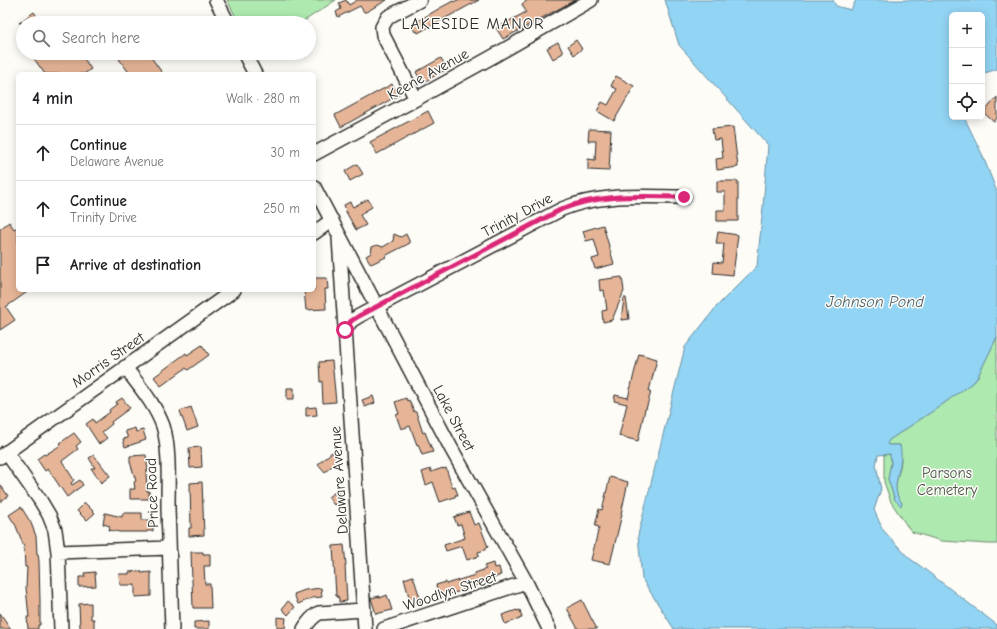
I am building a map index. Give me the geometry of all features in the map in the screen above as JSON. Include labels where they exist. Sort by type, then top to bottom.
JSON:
[{"type":"street","points":[[216,0],[224,16]]},
{"type":"street","points":[[416,99],[383,35],[382,27],[388,17],[420,0]]},
{"type":"street","name":"Keene Avenue","points":[[316,153],[416,99],[591,0]]},
{"type":"street","points":[[248,60],[254,72]]},
{"type":"street","name":"Lake Street","points":[[316,191],[378,306],[451,448],[526,582],[549,629]]},
{"type":"street","name":"Trinity Drive","points":[[378,306],[572,204],[594,199],[621,197],[684,197]]},
{"type":"street","points":[[316,232],[332,220]]},
{"type":"street","name":"Delaware Avenue","points":[[338,233],[365,629]]},
{"type":"street","name":"Morris Street","points":[[3,454],[231,292]]},
{"type":"street","points":[[345,330],[351,321],[378,306]]},
{"type":"street","name":"Price Road","points":[[125,367],[149,399],[163,426],[167,458],[172,629]]},
{"type":"street","points":[[3,454],[34,490],[49,515],[55,530],[58,552],[61,629]]},
{"type":"street","points":[[58,552],[169,548]]},
{"type":"street","name":"Woodlyn Street","points":[[384,629],[526,582]]},
{"type":"street","points":[[304,629],[308,622],[319,613],[363,610]]},
{"type":"green space","points":[[227,0],[336,0],[312,16],[235,16]]},
{"type":"green space","name":"Parsons Cemetery","points":[[997,337],[997,544],[942,541],[912,532],[891,502],[884,482],[884,455],[890,454],[891,463],[888,479],[895,500],[901,506],[902,503],[896,493],[896,483],[901,462],[900,445],[886,444],[889,440],[976,380]]},
{"type":"water","name":"Johnson Pond","points":[[665,0],[833,0],[836,6],[851,10],[856,0],[997,0],[997,69],[985,73],[985,12],[949,12],[949,120],[965,120],[982,154],[997,192],[997,337],[976,380],[889,440],[888,445],[900,445],[901,458],[896,492],[902,503],[901,506],[895,500],[888,479],[891,463],[890,454],[878,455],[876,465],[881,489],[874,510],[883,530],[909,558],[997,625],[997,629],[674,629],[642,579],[638,535],[685,347],[717,306],[757,266],[768,145],[679,45]]},
{"type":"building","points":[[346,0],[349,5],[357,0],[387,0],[366,12],[364,12],[360,6],[338,17],[336,12],[341,9],[339,3]]},
{"type":"building","points":[[457,0],[479,0],[418,33],[417,31],[415,32],[411,25]]},
{"type":"building","points":[[528,0],[575,0],[503,39],[496,28],[526,12],[522,4]]},
{"type":"building","points":[[34,12],[37,16],[29,16]]},
{"type":"building","points":[[576,40],[582,49],[574,55],[568,46]]},
{"type":"building","points":[[558,42],[563,53],[553,59],[547,48]]},
{"type":"building","points":[[441,58],[447,69],[422,83],[416,72]]},
{"type":"building","points":[[35,60],[85,60],[91,69],[87,72],[44,72]]},
{"type":"building","points":[[120,60],[153,60],[162,72],[129,72]]},
{"type":"building","points":[[616,76],[634,86],[614,121],[597,111],[602,102],[608,105],[617,89],[611,86]]},
{"type":"building","points":[[392,84],[399,95],[341,127],[335,115]]},
{"type":"building","points":[[997,97],[997,118],[994,122],[985,114],[985,111]]},
{"type":"building","points":[[428,111],[434,123],[377,154],[370,142]]},
{"type":"building","points":[[733,127],[738,167],[717,170],[716,159],[723,158],[721,139],[714,140],[712,129]]},
{"type":"building","points":[[589,129],[611,130],[609,171],[588,170],[588,159],[595,160],[596,141],[588,141]]},
{"type":"building","points":[[357,164],[363,174],[350,181],[345,171]]},
{"type":"building","points":[[717,181],[738,181],[738,221],[717,221],[717,210],[725,210],[725,192],[717,192]]},
{"type":"building","points":[[368,199],[372,207],[360,215],[366,225],[356,230],[345,210],[344,205],[350,202],[353,207]]},
{"type":"building","points":[[9,222],[14,229],[16,228],[16,292],[27,292],[6,307],[15,320],[0,330],[0,229]]},
{"type":"building","points":[[603,225],[614,264],[595,269],[592,259],[599,257],[594,239],[586,241],[583,231]]},
{"type":"building","points":[[718,232],[738,235],[733,275],[713,273],[714,262],[722,263],[724,244],[716,244]]},
{"type":"building","points":[[394,234],[401,237],[406,234],[410,243],[371,264],[366,256],[371,253],[372,247],[377,245],[383,247],[393,241]]},
{"type":"building","points":[[622,277],[624,291],[612,320],[603,322],[602,311],[607,310],[604,290],[600,291],[599,280]]},
{"type":"building","points":[[316,278],[327,278],[328,289],[325,289],[326,309],[306,310],[304,292],[316,292]]},
{"type":"building","points":[[624,298],[626,298],[629,319],[621,320]]},
{"type":"building","points":[[202,345],[209,355],[188,370],[186,368],[161,386],[154,377],[186,353],[187,355]]},
{"type":"building","points":[[639,354],[657,359],[649,391],[651,392],[645,409],[638,441],[619,436],[627,404],[614,401],[615,395],[628,398]]},
{"type":"building","points":[[332,361],[336,402],[323,403],[319,362]]},
{"type":"building","points":[[287,388],[294,388],[294,399],[287,399]]},
{"type":"building","points":[[373,396],[375,403],[365,407],[362,400]]},
{"type":"building","points":[[122,398],[130,408],[111,422],[112,424],[102,432],[107,438],[99,444],[86,424],[93,419],[95,423],[110,412],[109,410]]},
{"type":"building","points":[[406,398],[407,401],[409,400],[414,412],[416,412],[423,433],[425,432],[433,452],[422,455],[410,426],[401,429],[396,415],[399,414],[395,402]]},
{"type":"building","points":[[191,407],[198,427],[187,431],[180,411]]},
{"type":"building","points":[[316,407],[317,415],[306,416],[306,408]]},
{"type":"building","points":[[135,428],[136,432],[143,430],[146,440],[125,447],[123,439],[128,438],[125,431]]},
{"type":"building","points":[[74,433],[81,442],[76,446],[78,449],[62,461],[74,480],[71,483],[72,485],[80,480],[83,485],[67,497],[48,469],[45,471],[37,459],[61,445],[60,443]]},
{"type":"building","points":[[201,447],[202,467],[190,468],[189,448]]},
{"type":"building","points":[[332,452],[339,460],[325,472],[318,464]]},
{"type":"building","points":[[94,455],[110,476],[101,483],[91,468],[95,468],[89,458]]},
{"type":"building","points":[[146,455],[148,471],[146,471],[147,491],[149,491],[149,499],[130,499],[130,489],[135,489],[134,482],[136,481],[130,462],[130,456]]},
{"type":"building","points":[[446,468],[452,487],[455,487],[458,495],[440,502],[433,482],[426,485],[422,472],[431,469],[431,472]]},
{"type":"building","points":[[610,477],[628,482],[610,564],[591,560],[599,527],[595,526],[599,509],[602,510]]},
{"type":"building","points":[[202,482],[204,535],[189,536],[189,528],[191,528],[190,483]]},
{"type":"building","points":[[0,484],[8,496],[0,502]]},
{"type":"building","points":[[337,491],[343,499],[334,505],[328,497]]},
{"type":"building","points":[[85,503],[95,513],[87,520],[77,511]]},
{"type":"building","points":[[21,507],[31,523],[36,536],[39,561],[40,602],[40,625],[38,625],[38,629],[28,629],[27,617],[29,617],[26,588],[27,567],[25,567],[24,547],[16,526],[9,515]]},
{"type":"building","points":[[469,512],[474,525],[479,523],[488,547],[485,548],[485,550],[478,552],[479,556],[467,560],[462,546],[446,551],[444,545],[465,538],[461,524],[457,525],[454,517]]},
{"type":"building","points":[[105,513],[122,517],[123,513],[142,513],[142,520],[153,520],[153,531],[120,532],[109,530],[110,526],[103,524]]},
{"type":"building","points":[[344,545],[347,601],[339,602],[338,596],[336,596],[333,546]]},
{"type":"building","points":[[191,552],[203,552],[203,554],[210,554],[210,566],[204,566],[205,584],[210,584],[211,608],[193,608]]},
{"type":"building","points":[[493,563],[494,568],[499,567],[501,575],[483,581],[484,582],[471,588],[440,597],[436,585],[446,582],[446,584],[475,575],[475,573],[486,569],[484,566]]},
{"type":"building","points":[[141,571],[141,573],[151,572],[151,596],[135,597],[135,585],[120,585],[119,574],[129,574],[129,572]]},
{"type":"building","points":[[95,572],[96,586],[79,587],[79,577],[85,577],[84,573]]},
{"type":"building","points":[[413,576],[421,604],[413,606],[413,604],[411,604],[404,579]]},
{"type":"building","points":[[321,588],[322,597],[312,598],[298,604],[294,594],[305,590]]},
{"type":"building","points":[[387,595],[392,610],[376,614],[371,598],[380,596],[380,598]]},
{"type":"building","points":[[582,600],[597,629],[578,629],[572,618],[567,608]]},
{"type":"building","points":[[288,601],[295,607],[288,615],[282,609]]},
{"type":"building","points":[[91,603],[91,619],[94,619],[94,629],[82,629],[80,628],[79,604]]},
{"type":"building","points":[[520,610],[522,618],[505,624],[502,615]]},
{"type":"building","points":[[0,613],[11,629],[0,629]]},
{"type":"building","points":[[277,617],[286,618],[285,628],[277,627]]},
{"type":"building","points":[[209,621],[209,629],[194,629],[194,622]]},
{"type":"district","name":"LAKESIDE MANOR","points":[[473,24]]},
{"type":"route","points":[[345,330],[351,321],[359,316],[572,204],[594,199],[621,197],[684,197]]}]
